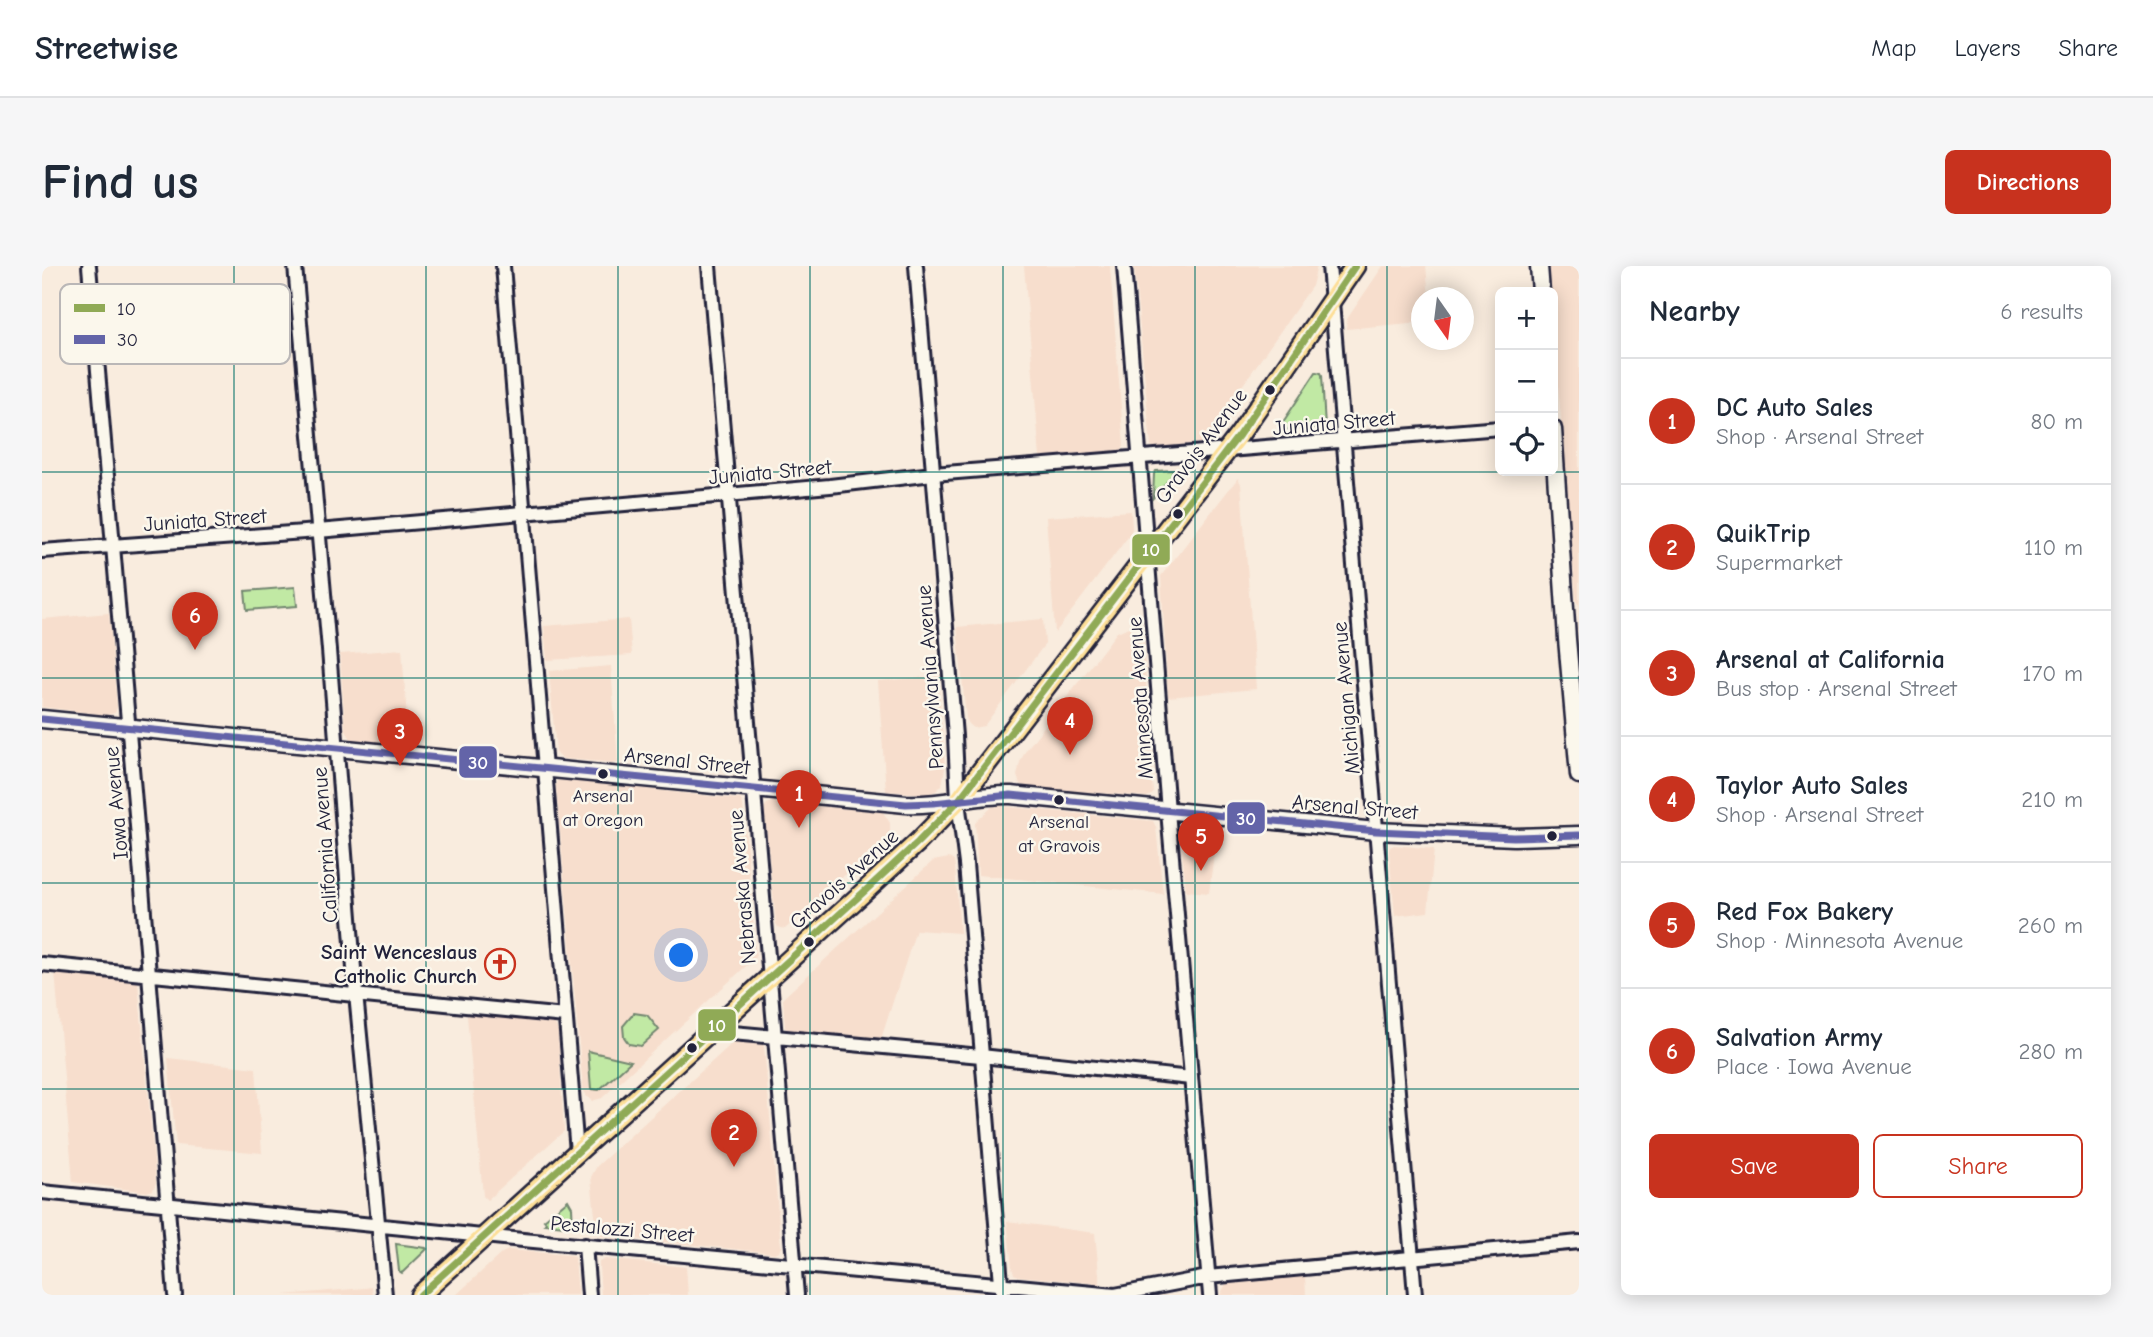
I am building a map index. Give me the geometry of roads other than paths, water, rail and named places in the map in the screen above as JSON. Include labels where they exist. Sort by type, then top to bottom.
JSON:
[{"type":"main road","name":"Gravois Avenue","points":[[420,1295],[918,842],[958,801],[1226,452],[1355,266]]},
{"type":"main road","points":[[1539,266],[1541,287]]},
{"type":"main road","points":[[1558,476],[1572,613],[1579,775]]},
{"type":"main road","name":"Arsenal Street","points":[[42,719],[906,804],[1011,795],[1376,831],[1514,837],[1579,835]]},
{"type":"street","name":"Iowa Avenue","points":[[89,266],[91,284]]},
{"type":"street","name":"California Avenue","points":[[295,266],[356,993],[385,1295]]},
{"type":"street","points":[[503,266],[577,1152]]},
{"type":"street","name":"Nebraska Avenue","points":[[709,266],[797,1295]]},
{"type":"street","name":"Pennsylvania Avenue","points":[[916,266],[956,736],[958,801],[966,864],[1001,1290]]},
{"type":"street","name":"Minnesota Avenue","points":[[1124,266],[1210,1295]]},
{"type":"street","name":"Michigan Avenue","points":[[1329,266],[1415,1295]]},
{"type":"street","name":"Iowa Avenue","points":[[97,364],[174,1295]]},
{"type":"street","name":"Juniata Street","points":[[42,551],[318,530],[729,495],[933,474],[1495,428]]},
{"type":"street","points":[[42,964],[356,993],[565,1016]]},
{"type":"street","points":[[711,1031],[1191,1078]]},
{"type":"street","name":"Pestalozzi Street","points":[[42,1192],[794,1265],[1001,1290],[1115,1295],[1208,1276],[1579,1242]]},
{"type":"street","points":[[585,1245],[589,1295]]},
{"type":"place","name":"Salvation Army","points":[[195,650]]},
{"type":"place","name":"Taylor Auto Sales","points":[[1070,755]]},
{"type":"place","name":"Arsenal at California","points":[[400,766]]},
{"type":"place","name":"Arsenal at Oregon","points":[[603,774]]},
{"type":"place","name":"Arsenal at Gravois","points":[[1059,800]]},
{"type":"place","name":"DC Auto Sales","points":[[799,828]]},
{"type":"place","name":"Red Fox Bakery","points":[[1201,871]]},
{"type":"place","name":"Saint Wenceslaus Catholic Church","points":[[500,964]]},
{"type":"place","name":"QuikTrip","points":[[734,1167]]}]
